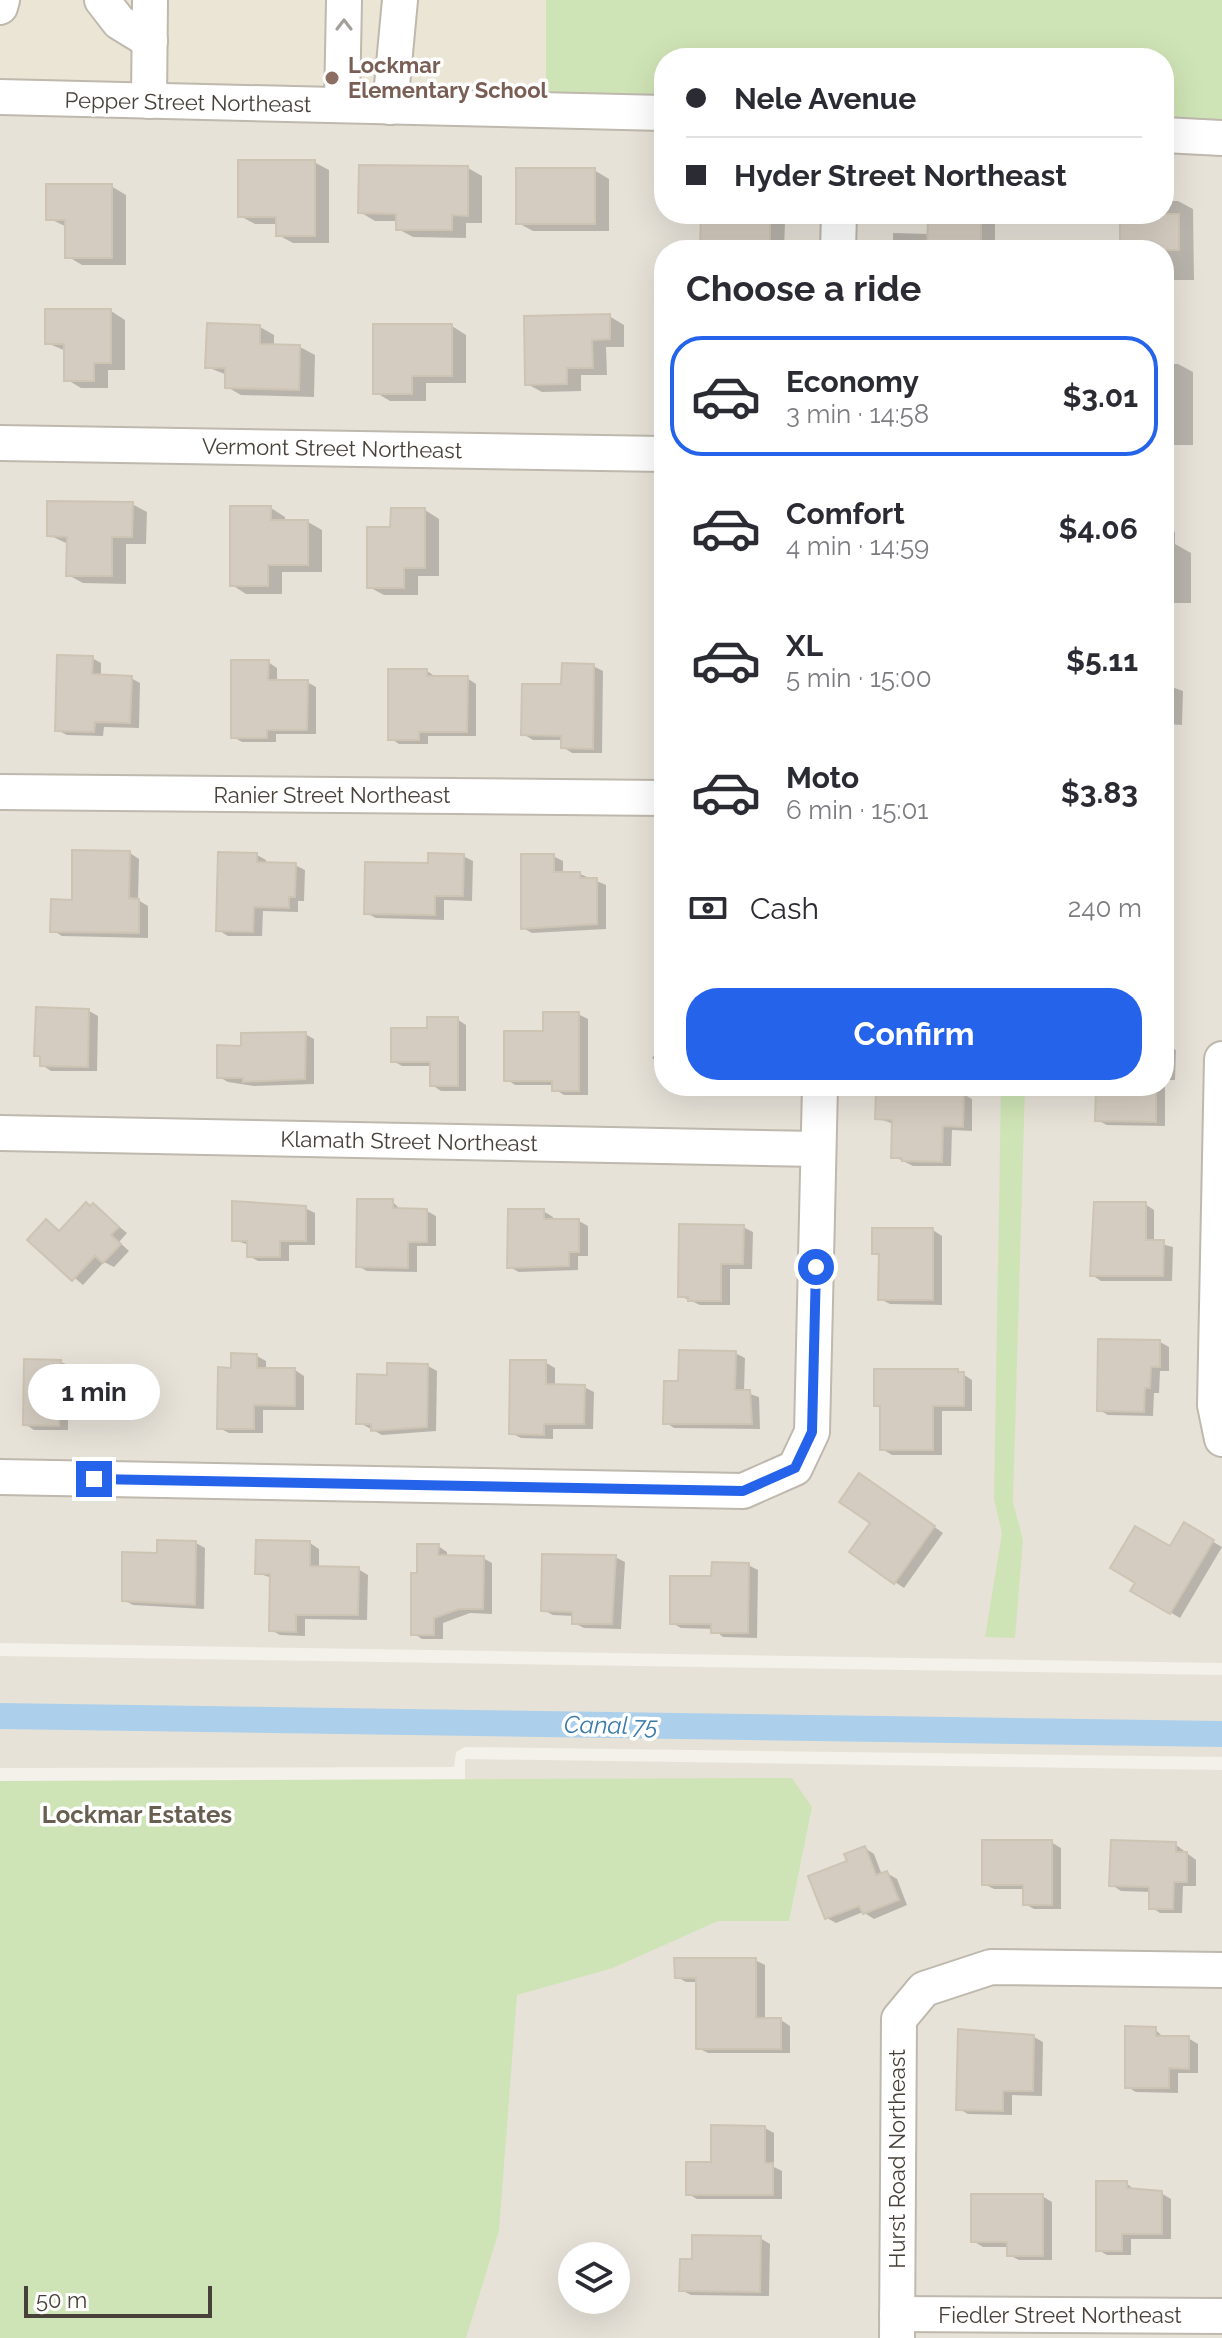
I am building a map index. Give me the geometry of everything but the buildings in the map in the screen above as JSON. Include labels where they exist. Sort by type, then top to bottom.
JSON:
[{"type":"street","points":[[0,7],[2,0]]},
{"type":"street","points":[[102,0],[102,4],[119,22],[150,41]]},
{"type":"street","points":[[149,101],[150,0]]},
{"type":"street","points":[[342,105],[344,0]]},
{"type":"street","points":[[390,107],[400,0]]},
{"type":"street","name":"Pepper Street Northeast","points":[[0,97],[654,113]]},
{"type":"street","points":[[1174,136],[1222,138]]},
{"type":"street","name":"Vermont Street Northeast","points":[[0,443],[654,454]]},
{"type":"street","name":"Ranier Street Northeast","points":[[0,792],[654,798]]},
{"type":"street","points":[[1222,1059],[1215,1405],[1222,1439]]},
{"type":"street","points":[[0,1477],[743,1491],[795,1468],[812,1432],[820,1096]]},
{"type":"street","name":"Klamath Street Northeast","points":[[0,1133],[818,1149]]},
{"type":"street","name":"Hurst Road Northeast","points":[[897,2326],[896,2061],[899,2019],[924,1989],[991,1967],[1222,1970]]},
{"type":"street","name":"Fiedler Street Northeast","points":[[897,2326],[1222,2316]]},
{"type":"shaded area","name":"Lockmar Elementary School","points":[[0,0],[1222,0],[1174,48],[654,48],[654,115],[0,97]]},
{"type":"shaded area","points":[[0,97],[654,113],[654,224],[1174,224],[1174,136],[1222,138],[1222,1663],[0,1643]]},
{"type":"shaded area","points":[[0,1656],[1222,1675],[1222,1757],[465,1747],[456,1752],[454,1767],[0,1768]]},
{"type":"shaded area","points":[[465,1759],[1222,1770],[1222,2338],[464,2338]]},
{"type":"green space","points":[[546,0],[1222,0],[1222,140],[1174,138],[1174,48],[654,48],[654,115],[546,110]]},
{"type":"green space","points":[[1001,1096],[1025,1096],[1013,1502],[1023,1540],[1015,1638],[985,1637],[1002,1533],[994,1499]]},
{"type":"green space","points":[[792,1778],[812,1807],[789,1921],[718,1921],[613,1968],[517,1995],[499,2231],[466,2338],[0,2338],[0,1781]]},
{"type":"waterway","name":"Canal 75","points":[[0,1716],[1222,1734]]},
{"type":"place","name":"Lockmar Elementary School","points":[[332,78]]},
{"type":"district","name":"Lockmar Estates","points":[[137,1814]]},
{"type":"route","points":[[94,1479],[743,1491],[795,1468],[812,1432],[816,1267]]}]
